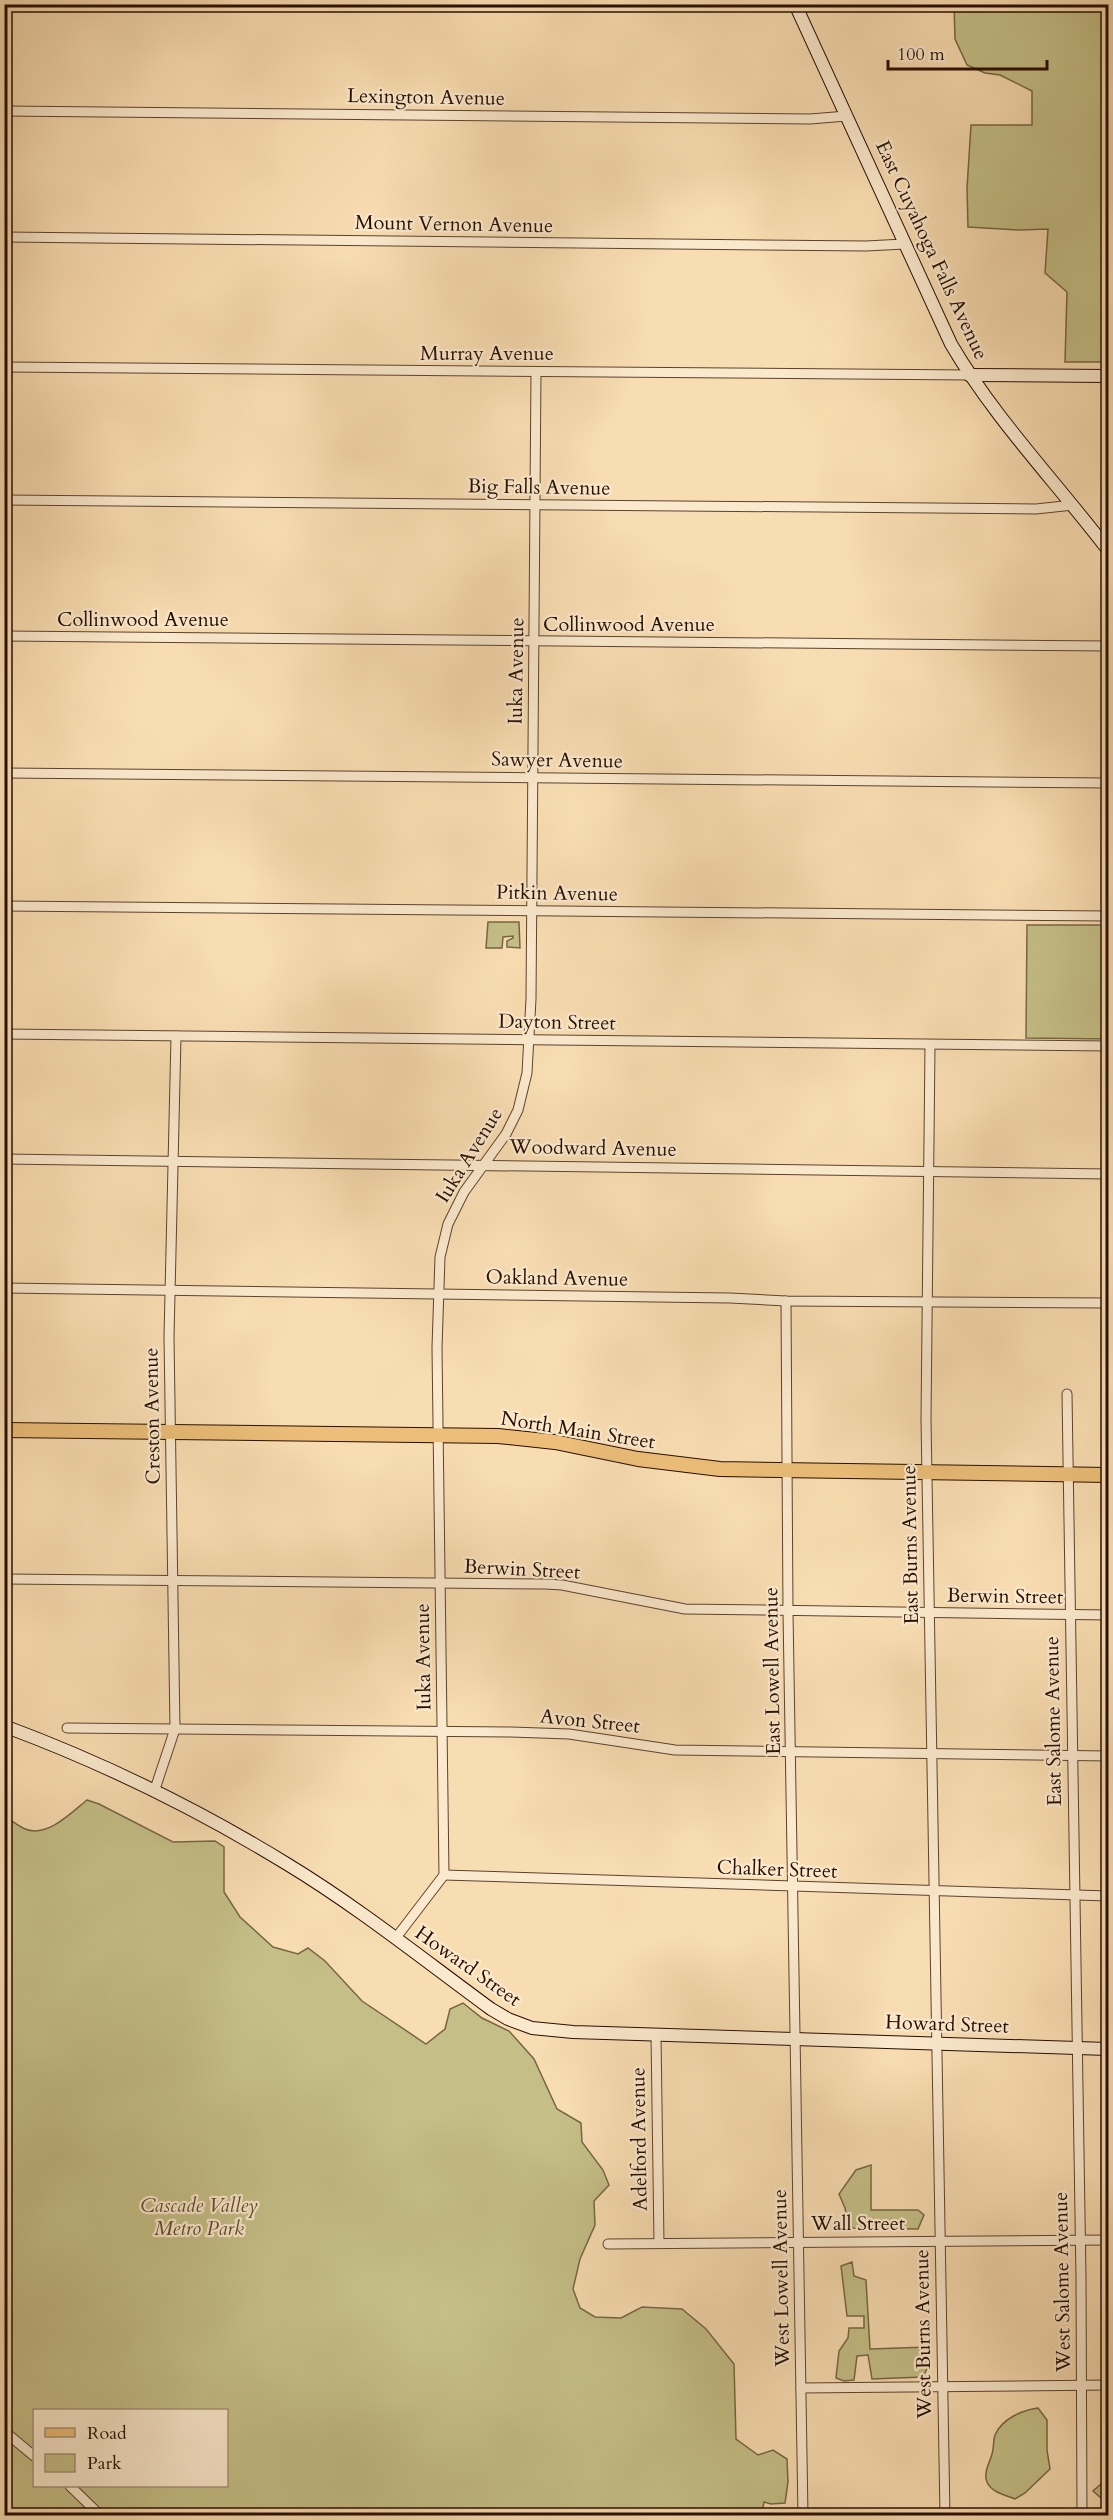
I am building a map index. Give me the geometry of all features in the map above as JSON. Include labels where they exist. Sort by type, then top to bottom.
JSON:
[{"type":"main road","name":"East Cuyahoga Falls Avenue","points":[[795,4],[951,344],[969,375],[1108,550]]},
{"type":"main road","points":[[969,375],[1108,376]]},
{"type":"main road","name":"North Main Street","points":[[4,1431],[522,1438],[695,1467],[787,1471],[1108,1475]]},
{"type":"main road","name":"Howard Street","points":[[4,1726],[154,1792],[287,1864],[336,1895],[491,2009],[516,2023],[540,2030],[1108,2049]]},
{"type":"street","name":"Lexington Avenue","points":[[4,111],[792,119],[847,116]]},
{"type":"street","name":"Mount Vernon Avenue","points":[[4,237],[866,246],[904,244]]},
{"type":"street","name":"Murray Avenue","points":[[4,367],[969,375]]},
{"type":"street","name":"Iuka Avenue","points":[[444,1875],[438,1436],[440,1257],[448,1224],[464,1192],[506,1134],[518,1110],[525,1085],[530,1040],[536,372]]},
{"type":"street","name":"Big Falls Avenue","points":[[4,500],[1036,509],[1073,505]]},
{"type":"street","name":"Collinwood Avenue","points":[[4,636],[1108,646]]},
{"type":"street","name":"Sawyer Avenue","points":[[4,773],[1108,783]]},
{"type":"street","name":"Pitkin Avenue","points":[[4,906],[1108,916]]},
{"type":"street","name":"Dayton Street","points":[[4,1034],[930,1046],[1108,1046]]},
{"type":"street","name":"Creston Avenue","points":[[154,1792],[175,1729],[170,1290],[176,1036]]},
{"type":"street","name":"East Burns Avenue","points":[[930,1046],[927,1473],[937,2043]]},
{"type":"street","name":"Woodward Avenue","points":[[4,1159],[1108,1174]]},
{"type":"street","name":"Oakland Avenue","points":[[4,1288],[730,1298],[786,1301],[1108,1303]]},
{"type":"street","name":"East Lowell Avenue","points":[[786,1301],[795,2040]]},
{"type":"street","name":"East Salome Avenue","points":[[1066,1394],[1077,2048]]},
{"type":"street","name":"Berwin Street","points":[[4,1579],[562,1585],[669,1608],[788,1612],[1108,1615]]},
{"type":"street","name":"Avon Street","points":[[67,1728],[568,1734],[675,1750],[1108,1756]]},
{"type":"street","name":"Chalker Street","points":[[444,1875],[793,1888],[1108,1896]]},
{"type":"street","points":[[395,1939],[444,1875]]},
{"type":"street","name":"Adelford Avenue","points":[[656,2034],[659,2243]]},
{"type":"street","name":"West Lowell Avenue","points":[[795,2040],[803,2516]]},
{"type":"street","name":"West Burns Avenue","points":[[937,2043],[945,2516]]},
{"type":"street","name":"West Salome Avenue","points":[[1077,2048],[1082,2516]]},
{"type":"street","name":"Wall Street","points":[[608,2244],[1108,2240]]},
{"type":"street","points":[[801,2388],[1108,2385]]},
{"type":"street","points":[[4,2431],[33,2455]]},
{"type":"street","points":[[71,2487],[101,2516]]},
{"type":"green space","points":[[954,5],[1108,5],[1108,362],[1065,362],[1067,292],[1045,273],[1048,229],[968,227],[967,188],[971,125],[1032,125],[1032,91],[1000,75],[985,73],[967,65],[955,39]]},
{"type":"green space","points":[[488,922],[519,922],[520,948],[507,947],[507,941],[513,936],[503,937],[502,948],[486,948]]},
{"type":"green space","points":[[1027,925],[1108,925],[1108,1039],[1026,1038]]},
{"type":"green space","name":"Cascade Valley Metro Park","points":[[87,1800],[173,1842],[215,1841],[224,1847],[224,1892],[240,1917],[273,1947],[298,1954],[308,1948],[325,1961],[362,2001],[426,2044],[445,2029],[450,2009],[463,2003],[482,2018],[509,2031],[534,2059],[557,2109],[581,2123],[582,2142],[603,2170],[609,2185],[594,2201],[595,2225],[580,2259],[573,2289],[580,2308],[595,2317],[621,2318],[642,2307],[682,2309],[706,2329],[734,2364],[736,2439],[758,2455],[773,2450],[787,2459],[788,2482],[785,2503],[764,2502],[761,2516],[5,2515],[4,1816],[25,1829],[33,1831],[50,1827]]},
{"type":"green space","points":[[871,2165],[871,2210],[918,2210],[924,2215],[918,2229],[848,2228],[845,2208],[839,2194],[856,2170]]},
{"type":"green space","points":[[852,2262],[854,2276],[866,2280],[870,2349],[928,2347],[930,2362],[923,2377],[872,2379],[868,2355],[857,2356],[854,2380],[844,2381],[836,2378],[839,2351],[848,2338],[849,2328],[864,2328],[864,2316],[847,2316],[841,2266]]},
{"type":"green space","points":[[1038,2408],[1047,2420],[1047,2450],[1050,2469],[1025,2493],[1015,2499],[995,2491],[987,2482],[986,2471],[993,2452],[994,2437],[1007,2420],[1019,2413]]},
{"type":"green space","points":[[1108,2478],[1108,2499],[1101,2498],[1093,2491]]}]
